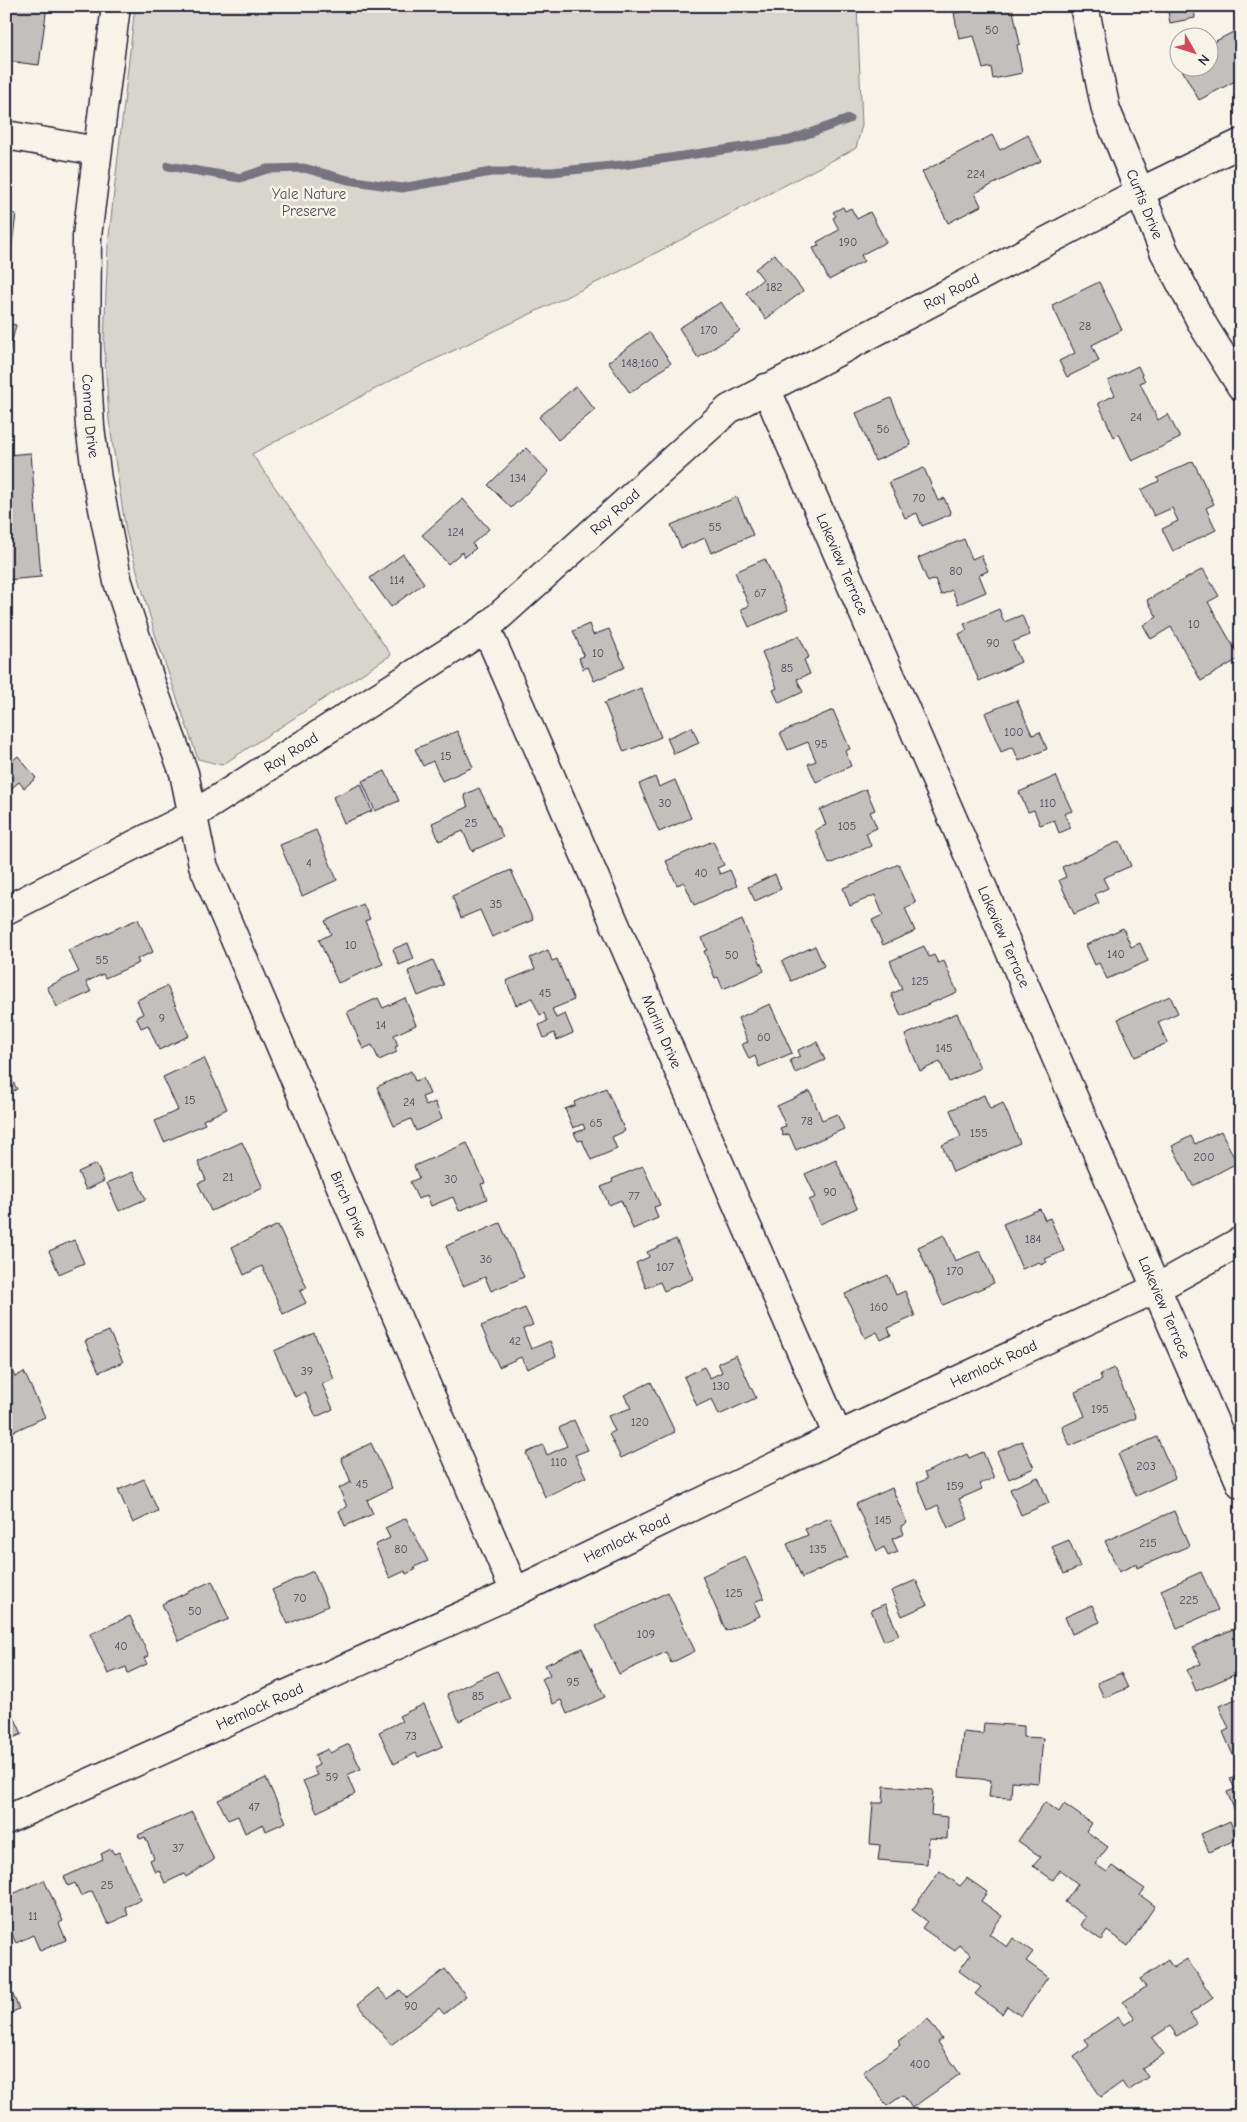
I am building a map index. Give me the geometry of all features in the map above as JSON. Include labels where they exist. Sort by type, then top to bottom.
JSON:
[{"type":"street","name":"Conrad Drive","points":[[116,6],[87,236],[85,293],[86,359],[90,427],[96,470],[118,582],[141,655],[184,772],[193,815]]},
{"type":"street","name":"Curtis Drive","points":[[1084,6],[1106,110],[1164,251],[1195,310],[1241,386]]},
{"type":"street","points":[[6,135],[97,151]]},
{"type":"street","name":"Ray Road","points":[[6,910],[193,815],[486,628],[729,409],[1140,192],[1241,143]]},
{"type":"street","name":"Lakeview Terrace","points":[[766,388],[1241,1484]]},
{"type":"street","name":"Marlin Drive","points":[[486,628],[838,1436]]},
{"type":"street","name":"Birch Drive","points":[[193,815],[202,865],[515,1592]]},
{"type":"street","name":"Hemlock Road","points":[[6,1820],[515,1592],[838,1436],[1157,1288],[1241,1241]]},
{"type":"green space","name":"Yale Nature Preserve","points":[[135,6],[857,6],[862,125],[856,148],[627,268],[398,377],[252,454],[391,655],[222,765],[198,759],[155,634],[126,532],[109,420],[104,342],[108,245]]},
{"type":"building","points":[[6,6],[47,6],[39,65],[6,61]]},
{"type":"building","points":[[969,6],[1012,6],[1020,44],[1017,45],[1022,73],[993,79],[991,67],[983,69],[974,36],[959,39],[954,13],[969,10]]},
{"type":"building","points":[[1167,6],[1194,6],[1195,18],[1170,23]]},
{"type":"building","points":[[1241,28],[1241,78],[1199,100],[1187,78],[1220,78],[1220,39]]},
{"type":"building","points":[[992,135],[1000,150],[1028,135],[1041,161],[975,193],[981,206],[948,223],[922,172]]},
{"type":"building","points":[[843,207],[845,211],[851,208],[857,219],[870,212],[886,242],[861,255],[864,261],[829,280],[813,248],[819,246],[817,242],[839,230],[833,218],[836,216],[833,212]]},
{"type":"building","points":[[6,212],[16,214],[11,253],[6,252]]},
{"type":"building","points":[[775,254],[803,291],[766,319],[746,293],[763,279],[755,269]]},
{"type":"building","points":[[1099,282],[1122,330],[1092,345],[1099,361],[1067,377],[1059,361],[1075,353],[1052,305]]},
{"type":"building","points":[[721,302],[740,331],[698,358],[679,328]]},
{"type":"building","points":[[6,323],[16,325],[6,365]]},
{"type":"building","points":[[649,332],[671,363],[630,393],[608,362]]},
{"type":"building","points":[[1138,366],[1145,381],[1140,383],[1158,420],[1168,414],[1180,438],[1132,461],[1119,434],[1114,437],[1098,403],[1115,395],[1108,381]]},
{"type":"building","points":[[576,386],[595,410],[558,440],[539,417]]},
{"type":"building","points":[[891,398],[911,445],[875,461],[856,413]]},
{"type":"building","points":[[526,448],[549,472],[511,508],[488,485]]},
{"type":"building","points":[[31,453],[41,577],[6,580],[6,455]]},
{"type":"building","points":[[1193,461],[1214,504],[1206,508],[1216,530],[1173,551],[1162,529],[1178,521],[1172,508],[1154,516],[1141,490],[1159,481],[1157,478]]},
{"type":"building","points":[[924,468],[938,501],[944,498],[951,514],[922,526],[917,513],[905,518],[889,482]]},
{"type":"building","points":[[737,497],[753,535],[711,553],[705,538],[681,548],[671,525]]},
{"type":"building","points":[[463,499],[489,529],[472,544],[476,548],[465,557],[462,552],[448,564],[422,535]]},
{"type":"building","points":[[964,539],[972,559],[981,555],[988,571],[979,575],[986,592],[958,604],[952,590],[941,595],[935,579],[928,582],[918,558]]},
{"type":"building","points":[[403,554],[424,583],[391,607],[370,578]]},
{"type":"building","points":[[765,559],[788,610],[749,627],[741,609],[749,606],[735,572]]},
{"type":"building","points":[[1203,569],[1219,596],[1208,602],[1240,658],[1201,681],[1171,627],[1151,639],[1143,625],[1157,617],[1147,600]]},
{"type":"building","points":[[999,609],[1004,622],[1022,615],[1030,635],[1012,642],[1021,662],[979,681],[959,634],[967,630],[964,624]]},
{"type":"building","points":[[589,624],[593,635],[609,629],[625,667],[594,681],[588,667],[583,669],[579,658],[584,656],[573,631]]},
{"type":"building","points":[[799,636],[809,657],[804,660],[810,674],[797,679],[803,692],[779,703],[773,690],[777,688],[762,652]]},
{"type":"building","points":[[641,688],[661,737],[624,752],[604,703]]},
{"type":"building","points":[[1017,700],[1032,735],[1040,732],[1047,749],[1019,761],[1013,747],[1001,752],[985,713]]},
{"type":"building","points":[[833,710],[850,749],[845,751],[851,766],[816,782],[808,764],[816,761],[808,742],[788,750],[780,733]]},
{"type":"building","points":[[692,727],[699,743],[674,754],[667,738]]},
{"type":"building","points":[[457,731],[473,767],[442,781],[433,761],[423,766],[415,749]]},
{"type":"building","points":[[18,756],[36,778],[24,788],[19,782],[6,793],[6,781],[14,775],[6,766]]},
{"type":"building","points":[[385,771],[399,801],[375,811],[362,781]]},
{"type":"building","points":[[1056,776],[1072,811],[1064,814],[1071,828],[1059,833],[1054,820],[1040,825],[1034,810],[1028,812],[1019,792]]},
{"type":"building","points":[[655,777],[659,787],[675,780],[691,818],[659,832],[639,784]]},
{"type":"building","points":[[361,784],[372,811],[344,823],[333,797]]},
{"type":"building","points":[[479,788],[503,837],[472,851],[463,831],[439,841],[432,823],[468,807],[464,795]]},
{"type":"building","points":[[866,789],[875,810],[870,812],[877,828],[866,833],[871,846],[829,864],[815,830],[826,825],[820,810]]},
{"type":"building","points":[[316,830],[337,880],[302,896],[280,845]]},
{"type":"building","points":[[713,841],[724,865],[717,868],[720,874],[730,870],[737,886],[694,905],[684,882],[677,885],[666,861]]},
{"type":"building","points":[[1120,841],[1131,866],[1103,878],[1108,888],[1095,894],[1099,903],[1074,914],[1059,880],[1066,877],[1062,867]]},
{"type":"building","points":[[899,864],[916,903],[905,908],[915,931],[883,945],[872,920],[883,915],[875,895],[850,906],[843,888]]},
{"type":"building","points":[[511,870],[533,920],[492,937],[480,910],[461,918],[452,896]]},
{"type":"building","points":[[775,874],[781,889],[755,901],[748,887]]},
{"type":"building","points":[[363,904],[370,919],[365,921],[383,964],[338,983],[319,940],[331,934],[325,921]]},
{"type":"building","points":[[138,919],[153,952],[137,959],[139,963],[105,978],[103,974],[86,982],[91,992],[57,1007],[47,987],[79,972],[68,950]]},
{"type":"building","points":[[742,920],[764,971],[723,989],[718,977],[715,978],[704,951],[707,950],[702,938]]},
{"type":"building","points":[[1123,928],[1131,947],[1140,943],[1148,961],[1107,979],[1099,963],[1095,965],[1086,945]]},
{"type":"building","points":[[408,943],[414,959],[399,965],[393,949]]},
{"type":"building","points":[[815,946],[824,966],[791,981],[782,961]]},
{"type":"building","points":[[924,946],[929,957],[934,955],[938,963],[944,961],[957,992],[901,1016],[891,994],[902,989],[890,961]]},
{"type":"building","points":[[548,950],[552,961],[557,959],[574,1000],[552,1009],[556,1018],[565,1014],[573,1033],[557,1040],[554,1033],[544,1038],[539,1025],[547,1021],[544,1013],[540,1015],[532,998],[516,1005],[506,981],[535,969],[530,958]]},
{"type":"building","points":[[433,960],[444,985],[418,996],[408,971]]},
{"type":"building","points":[[167,986],[189,1036],[159,1050],[148,1025],[141,1028],[136,1017],[143,1014],[137,1000]]},
{"type":"building","points":[[1170,996],[1178,1013],[1158,1022],[1167,1043],[1135,1057],[1118,1019]]},
{"type":"building","points":[[378,998],[383,1008],[405,998],[416,1025],[394,1035],[398,1046],[395,1047],[397,1052],[379,1060],[372,1045],[363,1049],[347,1012]]},
{"type":"building","points":[[770,1004],[792,1053],[759,1067],[755,1056],[749,1059],[742,1044],[748,1042],[738,1018]]},
{"type":"building","points":[[957,1013],[980,1068],[949,1082],[940,1062],[920,1071],[905,1035]]},
{"type":"building","points":[[817,1042],[825,1060],[795,1073],[790,1060],[800,1056],[798,1050]]},
{"type":"building","points":[[204,1058],[227,1109],[203,1120],[205,1124],[164,1142],[155,1121],[178,1110],[163,1077]]},
{"type":"building","points":[[6,1070],[17,1089],[6,1095]]},
{"type":"building","points":[[411,1071],[415,1081],[423,1078],[430,1094],[422,1097],[426,1106],[435,1102],[442,1119],[416,1131],[411,1119],[394,1126],[377,1087]]},
{"type":"building","points":[[606,1088],[625,1131],[612,1137],[617,1149],[591,1160],[582,1140],[578,1141],[574,1133],[585,1129],[583,1124],[573,1128],[565,1109],[575,1105],[574,1102]]},
{"type":"building","points":[[810,1091],[822,1120],[837,1114],[844,1129],[796,1150],[789,1134],[783,1136],[780,1128],[786,1126],[777,1106]]},
{"type":"building","points":[[984,1095],[990,1109],[1003,1103],[1020,1143],[953,1172],[942,1145],[961,1137],[950,1110]]},
{"type":"building","points":[[1221,1131],[1237,1163],[1193,1186],[1172,1146],[1191,1136],[1195,1144]]},
{"type":"building","points":[[242,1142],[263,1188],[211,1211],[198,1183],[206,1180],[198,1162]]},
{"type":"building","points":[[467,1143],[485,1183],[481,1184],[487,1199],[459,1211],[453,1197],[431,1206],[427,1195],[418,1199],[410,1182],[419,1178],[414,1166]]},
{"type":"building","points":[[836,1160],[857,1208],[820,1224],[809,1200],[816,1197],[805,1174]]},
{"type":"building","points":[[96,1164],[104,1181],[86,1190],[78,1172]]},
{"type":"building","points":[[643,1166],[660,1205],[654,1207],[658,1218],[633,1229],[621,1200],[609,1205],[601,1187],[613,1182],[612,1179]]},
{"type":"building","points":[[133,1172],[146,1199],[119,1211],[107,1183]]},
{"type":"building","points":[[1040,1209],[1045,1220],[1050,1218],[1064,1251],[1045,1259],[1047,1262],[1041,1265],[1039,1262],[1022,1269],[1003,1224]]},
{"type":"building","points":[[500,1223],[524,1277],[491,1291],[485,1277],[463,1286],[446,1246]]},
{"type":"building","points":[[278,1225],[307,1288],[300,1291],[306,1303],[283,1314],[262,1266],[244,1275],[232,1247]]},
{"type":"building","points":[[944,1235],[955,1261],[980,1251],[994,1283],[943,1305],[918,1247]]},
{"type":"building","points":[[676,1239],[693,1279],[664,1291],[660,1282],[646,1288],[636,1263],[649,1257],[647,1252]]},
{"type":"building","points":[[74,1240],[84,1263],[59,1274],[49,1251]]},
{"type":"building","points":[[888,1275],[896,1295],[905,1291],[915,1316],[888,1328],[891,1335],[881,1340],[877,1332],[865,1338],[845,1294]]},
{"type":"building","points":[[525,1308],[533,1325],[523,1329],[531,1349],[550,1341],[556,1356],[527,1369],[521,1357],[499,1367],[481,1326]]},
{"type":"building","points":[[109,1331],[123,1362],[99,1372],[85,1341]]},
{"type":"building","points":[[314,1333],[334,1379],[322,1384],[333,1409],[316,1417],[305,1392],[295,1397],[274,1351]]},
{"type":"building","points":[[736,1355],[756,1398],[719,1415],[712,1399],[697,1406],[684,1377],[704,1367],[710,1378],[722,1372],[718,1363]]},
{"type":"building","points":[[9,1365],[15,1377],[24,1372],[45,1417],[6,1435],[6,1366]]},
{"type":"building","points":[[1114,1368],[1136,1418],[1070,1446],[1062,1427],[1085,1416],[1075,1392],[1102,1380],[1100,1374]]},
{"type":"building","points":[[651,1382],[675,1432],[621,1458],[609,1434],[615,1431],[608,1416],[631,1408],[624,1395]]},
{"type":"building","points":[[574,1420],[588,1450],[575,1455],[586,1477],[545,1497],[526,1453],[543,1445],[547,1455],[567,1446],[559,1428]]},
{"type":"building","points":[[1157,1437],[1175,1478],[1136,1496],[1118,1454]]},
{"type":"building","points":[[1022,1441],[1034,1468],[1009,1479],[997,1452]]},
{"type":"building","points":[[371,1443],[392,1488],[367,1500],[373,1514],[345,1526],[339,1511],[347,1507],[339,1488],[351,1482],[341,1458]]},
{"type":"building","points":[[983,1452],[994,1478],[980,1484],[982,1489],[959,1499],[968,1519],[948,1528],[938,1505],[928,1510],[917,1483],[927,1479],[924,1473],[967,1454],[969,1458]]},
{"type":"building","points":[[1038,1477],[1049,1503],[1021,1515],[1010,1489]]},
{"type":"building","points":[[144,1479],[158,1511],[133,1523],[118,1490]]},
{"type":"building","points":[[892,1488],[907,1523],[901,1526],[904,1534],[892,1539],[898,1552],[888,1556],[884,1547],[877,1551],[856,1504]]},
{"type":"building","points":[[1174,1511],[1189,1546],[1137,1568],[1136,1564],[1119,1572],[1105,1541]]},
{"type":"building","points":[[406,1518],[428,1561],[414,1567],[415,1570],[406,1574],[405,1571],[390,1578],[375,1545],[390,1538],[385,1528]]},
{"type":"building","points":[[830,1518],[847,1557],[802,1578],[787,1544],[808,1535],[805,1529]]},
{"type":"building","points":[[1069,1540],[1080,1567],[1064,1574],[1052,1547]]},
{"type":"building","points":[[745,1556],[764,1598],[754,1602],[760,1616],[726,1631],[702,1576]]},
{"type":"building","points":[[313,1571],[328,1606],[288,1624],[272,1590]]},
{"type":"building","points":[[1201,1572],[1218,1610],[1177,1628],[1161,1590]]},
{"type":"building","points":[[916,1580],[927,1605],[902,1616],[891,1591]]},
{"type":"building","points":[[212,1581],[229,1619],[179,1641],[162,1604]]},
{"type":"building","points":[[668,1592],[695,1651],[671,1663],[666,1652],[619,1674],[596,1626]]},
{"type":"building","points":[[885,1604],[899,1635],[884,1641],[871,1610]]},
{"type":"building","points":[[1092,1605],[1100,1622],[1072,1634],[1065,1617]]},
{"type":"building","points":[[130,1616],[149,1656],[144,1658],[147,1664],[128,1673],[126,1667],[108,1674],[90,1634]]},
{"type":"building","points":[[1233,1629],[1235,1633],[1241,1631],[1241,1672],[1196,1691],[1187,1670],[1201,1664],[1193,1647]]},
{"type":"building","points":[[582,1648],[605,1697],[567,1714],[561,1700],[553,1704],[542,1679],[550,1675],[545,1665]]},
{"type":"building","points":[[497,1671],[510,1698],[459,1721],[447,1694]]},
{"type":"building","points":[[1121,1673],[1128,1688],[1104,1698],[1097,1683]]},
{"type":"building","points":[[1241,1697],[1241,1752],[1233,1755],[1223,1732],[1229,1729],[1219,1706]]},
{"type":"building","points":[[6,1699],[22,1734],[6,1741]]},
{"type":"building","points":[[424,1704],[443,1746],[418,1757],[416,1753],[394,1764],[379,1732],[402,1721],[399,1716]]},
{"type":"building","points":[[984,1723],[1024,1726],[1024,1737],[1043,1738],[1039,1783],[1012,1781],[1011,1798],[989,1797],[991,1780],[959,1777],[963,1732],[983,1734]]},
{"type":"building","points":[[349,1744],[361,1769],[347,1775],[355,1794],[317,1812],[303,1781],[317,1775],[313,1768],[319,1765],[315,1755],[328,1749],[330,1753]]},
{"type":"building","points":[[1241,1774],[1241,1806],[1234,1809],[1227,1792],[1235,1789],[1230,1779]]},
{"type":"building","points":[[266,1778],[286,1822],[266,1831],[263,1824],[245,1833],[238,1816],[228,1820],[218,1800]]},
{"type":"building","points":[[884,1786],[933,1790],[931,1815],[948,1817],[947,1839],[929,1838],[927,1864],[878,1860],[880,1845],[870,1844],[873,1803],[883,1803]]},
{"type":"building","points":[[1045,1802],[1059,1812],[1064,1804],[1091,1823],[1086,1831],[1108,1847],[1095,1864],[1107,1872],[1112,1866],[1145,1889],[1140,1895],[1155,1906],[1128,1946],[1107,1931],[1101,1940],[1081,1925],[1086,1917],[1065,1902],[1078,1884],[1060,1870],[1053,1880],[1033,1866],[1041,1857],[1018,1841]]},
{"type":"building","points":[[192,1812],[214,1860],[186,1877],[184,1874],[165,1883],[159,1870],[155,1872],[150,1860],[154,1858],[145,1837],[140,1839],[138,1835]]},
{"type":"building","points":[[1230,1821],[1237,1839],[1209,1852],[1201,1834]]},
{"type":"building","points":[[111,1849],[114,1854],[119,1852],[141,1900],[125,1907],[128,1915],[108,1924],[92,1891],[81,1896],[75,1883],[68,1886],[64,1877],[103,1859],[101,1854]]},
{"type":"building","points":[[940,1871],[960,1886],[967,1878],[987,1892],[981,1901],[1002,1916],[989,1934],[1007,1947],[1013,1938],[1033,1952],[1026,1961],[1048,1977],[1021,2016],[1007,2006],[1002,2014],[975,1994],[981,1987],[959,1971],[971,1954],[959,1945],[955,1951],[922,1928],[927,1921],[912,1910]]},
{"type":"building","points":[[44,1880],[63,1921],[59,1923],[66,1940],[40,1951],[33,1935],[16,1943],[6,1922],[6,1897]]},
{"type":"building","points":[[1187,1959],[1213,1998],[1190,2014],[1197,2023],[1177,2036],[1170,2026],[1152,2038],[1164,2054],[1142,2068],[1148,2077],[1128,2091],[1122,2082],[1101,2097],[1074,2057],[1089,2046],[1085,2039],[1118,2017],[1124,2025],[1135,2018],[1123,2002],[1146,1987],[1140,1979],[1168,1960],[1173,1968]]},
{"type":"building","points":[[445,1969],[466,1996],[444,2014],[439,2008],[391,2045],[358,2004],[378,1988],[388,1999],[400,1990],[407,1998]]},
{"type":"building","points":[[8,1983],[19,2009],[6,2015],[6,1984]]},
{"type":"building","points":[[928,2019],[942,2039],[938,2042],[960,2074],[912,2108],[903,2095],[887,2106],[863,2072],[900,2045],[898,2041]]},
{"type":"waterway","points":[[168,166],[240,178],[267,169],[304,168],[348,180],[402,188],[491,172],[551,172],[622,165],[790,140],[849,119]]}]
